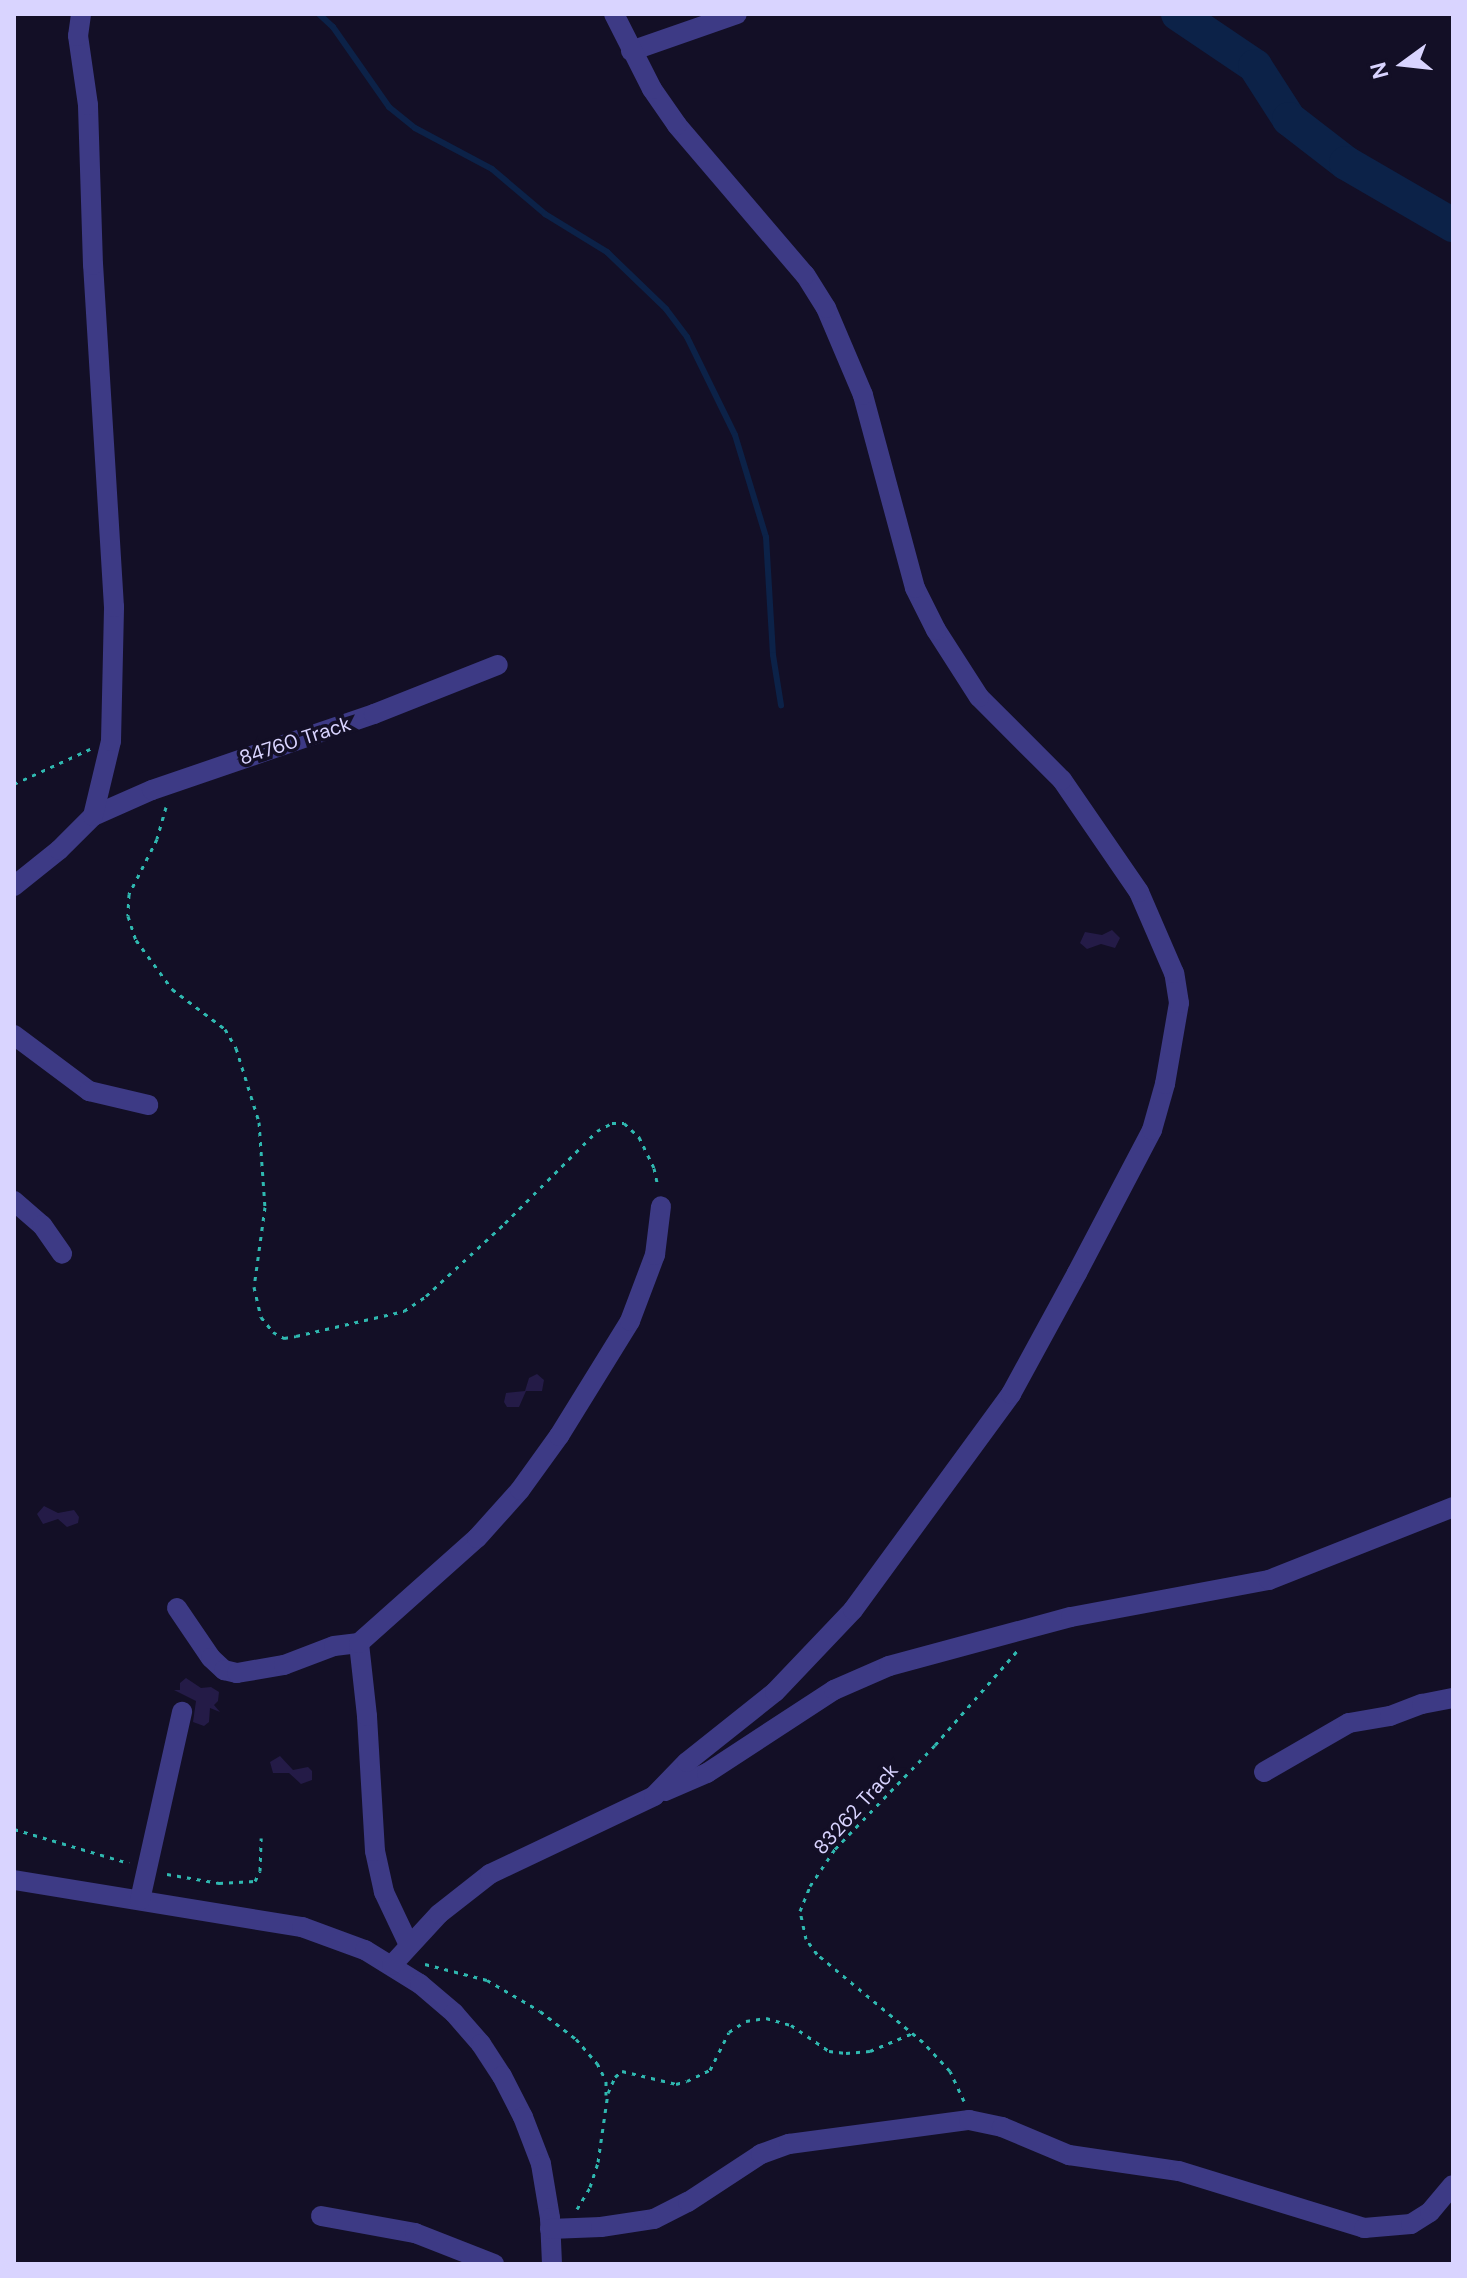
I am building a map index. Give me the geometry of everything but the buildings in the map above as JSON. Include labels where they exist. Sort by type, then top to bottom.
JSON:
[{"type":"street","points":[[14,886],[59,850],[93,816],[111,741],[114,607],[93,265],[88,105],[78,36],[81,14]]},
{"type":"street","points":[[614,14],[631,51],[677,125],[805,275],[826,308],[863,395],[903,553],[929,616],[979,697],[1062,780],[1139,892],[1174,973],[1179,1003],[1165,1084],[1152,1130],[1011,1394],[853,1610],[775,1692],[687,1762],[654,1796]]},
{"type":"street","points":[[631,51],[737,14]]},
{"type":"street","name":"84760 Track","points":[[93,816],[152,790],[374,714],[498,665]]},
{"type":"street","points":[[14,1035],[89,1091],[148,1105]]},
{"type":"street","points":[[14,1201],[42,1225],[62,1254]]},
{"type":"street","points":[[177,1608],[211,1658],[224,1670],[237,1673],[284,1665],[334,1646],[359,1643],[477,1538],[520,1490],[559,1436],[630,1321],[655,1255],[661,1206]]},
{"type":"street","points":[[400,1956],[439,1914],[490,1874],[707,1773],[834,1690],[862,1677],[889,1666],[1071,1617],[1269,1580],[1453,1507]]},
{"type":"street","points":[[359,1643],[375,1851],[394,1920],[400,1956]]},
{"type":"street","points":[[1264,1772],[1349,1723],[1390,1716],[1422,1704],[1453,1698]]},
{"type":"street","points":[[140,1900],[182,1712]]},
{"type":"street","points":[[14,1880],[302,1927],[400,1956],[454,2013],[502,2076],[541,2164],[560,2228],[552,2264]]},
{"type":"street","points":[[560,2228],[654,2219],[688,2202],[761,2154],[789,2144],[969,2120],[1002,2127],[1069,2155],[1179,2171],[1364,2228],[1397,2228],[1411,2224],[1430,2212],[1453,2185]]},
{"type":"street","points":[[321,2216],[415,2233],[494,2264]]},
{"type":"path","points":[[14,784],[111,741]]},
{"type":"path","points":[[152,790],[160,794],[166,810],[157,839],[129,894],[128,916],[136,940],[172,989],[225,1029],[236,1048],[259,1122],[265,1207],[254,1287],[261,1317],[273,1332],[284,1338],[404,1311],[426,1296],[505,1223],[597,1131],[612,1123],[624,1123],[639,1137],[654,1168],[661,1206]]},
{"type":"path","name":"83262 Track","points":[[969,2120],[950,2071],[913,2033],[817,1954],[806,1939],[800,1911],[802,1900],[835,1849],[1011,1661],[1030,1630]]},
{"type":"path","points":[[400,1956],[487,1980],[540,2011],[576,2039],[597,2063],[606,2081],[598,2162],[560,2228]]},
{"type":"path","points":[[606,2103],[615,2077],[622,2071],[676,2084],[710,2070],[729,2032],[746,2021],[766,2018],[791,2025],[829,2051],[846,2053],[870,2051],[913,2033]]},
{"type":"waterway","points":[[319,14],[333,27],[389,107],[415,128],[492,169],[545,214],[607,252],[666,309],[687,337],[735,435],[766,537],[773,655],[781,705]]},
{"type":"waterway","points":[[1178,14],[1255,66],[1289,119],[1346,163],[1453,225]]}]
